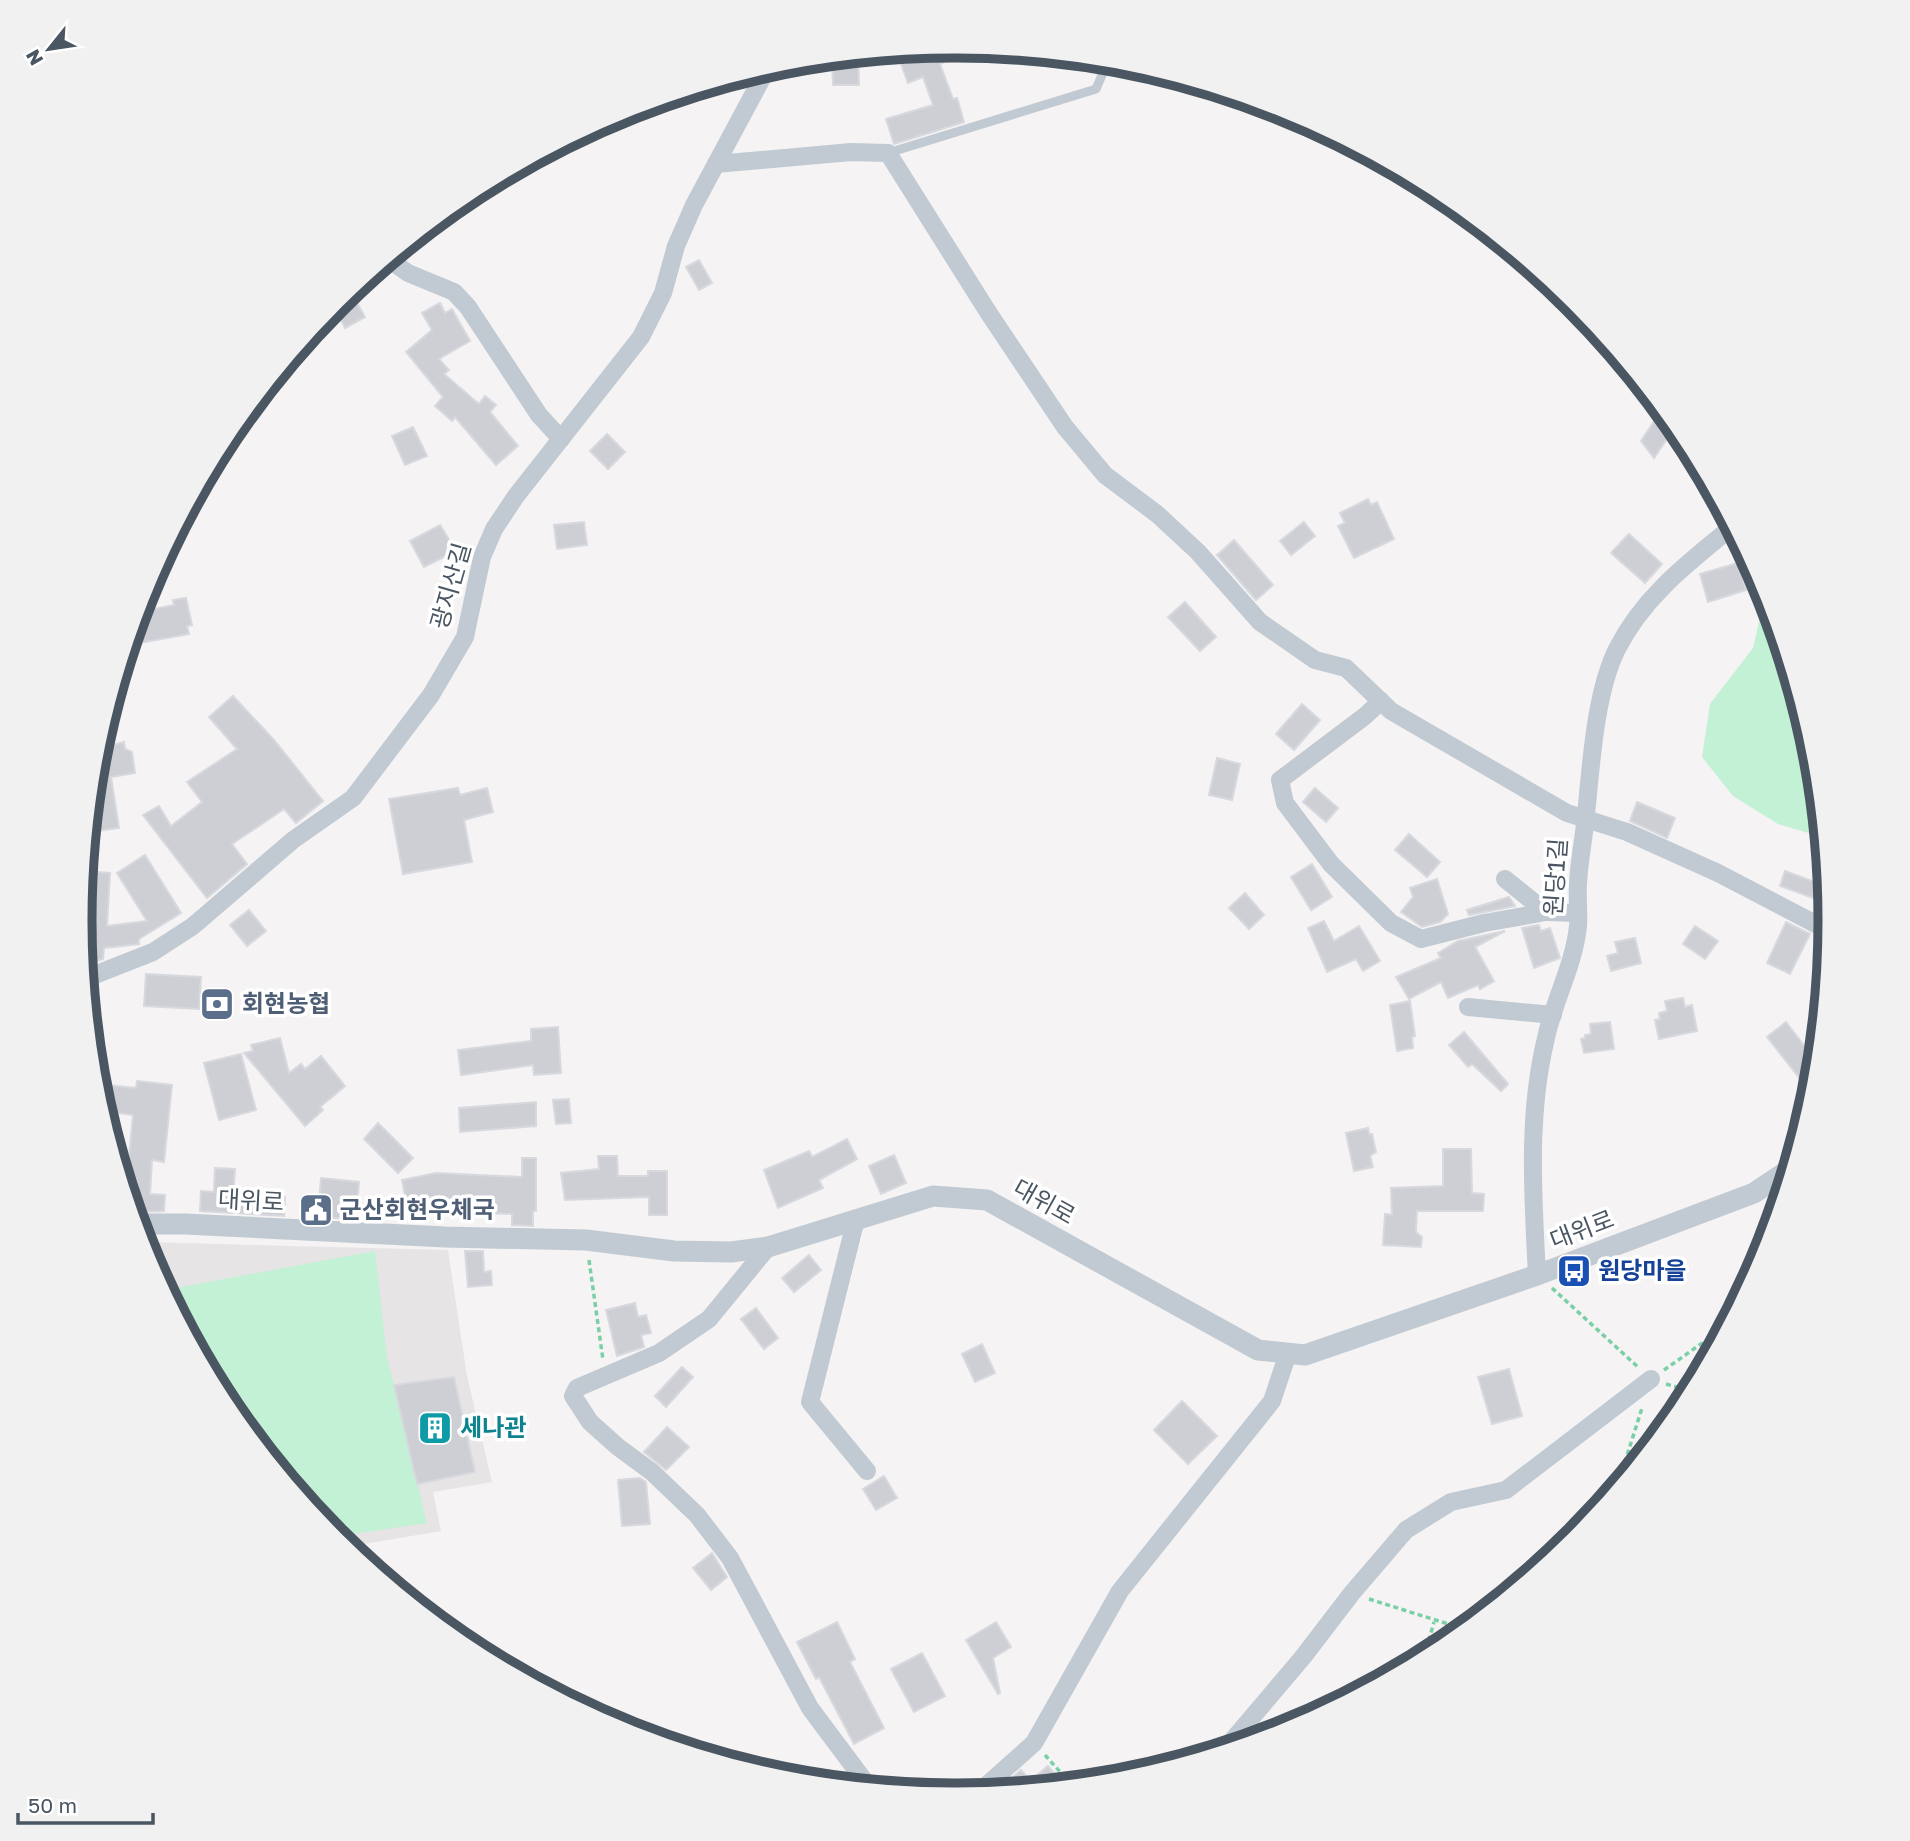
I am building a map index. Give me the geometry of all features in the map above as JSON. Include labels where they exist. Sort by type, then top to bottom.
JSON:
[{"type":"street","name":"광지산길","points":[[94,974],[153,952],[193,926],[293,840],[354,798],[431,695],[465,636],[482,557],[494,530],[516,496],[641,337],[663,293],[676,246],[694,205],[761,80]]},
{"type":"street","points":[[716,163],[850,152],[888,152],[988,312],[1065,427],[1105,475],[1157,514],[1198,552],[1260,622],[1315,660],[1346,668],[1391,710],[1556,806],[1627,832],[1718,873],[1818,925]]},
{"type":"street","points":[[395,264],[408,273],[454,292],[468,307],[539,415],[561,439]]},
{"type":"street","name":"원당1길","points":[[1537,1275],[1532,1183],[1534,1112],[1546,1037],[1568,974],[1578,927],[1578,882],[1594,736],[1605,685],[1616,650],[1639,612],[1673,575],[1725,532]]},
{"type":"street","points":[[1381,701],[1280,780],[1286,803],[1331,864],[1391,923],[1421,939],[1484,923],[1546,912],[1578,913]]},
{"type":"street","points":[[1505,879],[1546,912]]},
{"type":"street","points":[[1468,1007],[1553,1015]]},
{"type":"street","name":"대위로","points":[[148,1224],[445,1237],[586,1240],[674,1251],[731,1252],[768,1247],[933,1196],[987,1200],[1258,1350],[1305,1355],[1537,1275],[1754,1193],[1778,1177]]},
{"type":"street","points":[[856,1219],[810,1402],[867,1471]]},
{"type":"street","points":[[768,1247],[709,1319],[659,1353],[577,1388],[573,1396],[590,1422],[652,1472],[697,1515],[730,1558],[810,1708],[862,1778]]},
{"type":"street","points":[[991,1782],[1034,1743],[1120,1591],[1272,1401],[1288,1353]]},
{"type":"street","points":[[1237,1735],[1406,1530],[1451,1502],[1506,1490],[1651,1379]]},
{"type":"lane","points":[[888,152],[1096,89],[1104,71]]},
{"type":"path","points":[[586,1240],[605,1376]]},
{"type":"path","points":[[1537,1275],[1651,1379],[1680,1388]]},
{"type":"path","points":[[1624,1464],[1651,1379],[1710,1336]]},
{"type":"path","points":[[1352,1593],[1451,1626]]},
{"type":"path","points":[[1428,1642],[1434,1621]]},
{"type":"path","points":[[1034,1743],[1064,1776]]},
{"type":"shaded area","points":[[155,1242],[448,1250],[467,1376],[492,1482],[433,1492],[441,1531],[360,1545],[345,1531],[306,1489],[238,1400],[181,1302]]},
{"type":"green space","points":[[1761,614],[1788,697],[1801,752],[1813,834],[1778,824],[1733,796],[1702,757],[1710,704],[1753,648]]},
{"type":"green space","points":[[375,1251],[387,1357],[427,1523],[349,1535],[345,1531],[306,1489],[238,1400],[208,1352],[175,1288]]},
{"type":"building","points":[[951,58],[940,64],[953,99],[957,98],[964,122],[894,144],[886,119],[933,105],[923,77],[908,83],[900,61]]},
{"type":"building","points":[[858,64],[859,85],[833,85],[832,67]]},
{"type":"building","points":[[699,260],[712,283],[699,290],[686,267]]},
{"type":"building","points":[[356,300],[365,317],[345,328],[339,316]]},
{"type":"building","points":[[440,303],[445,313],[452,309],[470,341],[439,359],[449,370],[444,374],[479,404],[485,396],[496,405],[490,412],[518,446],[496,465],[455,417],[452,421],[435,406],[443,397],[406,352],[432,330],[422,313]]},
{"type":"building","points":[[1656,419],[1669,436],[1654,458],[1641,441]]},
{"type":"building","points":[[413,427],[427,456],[405,465],[392,436]]},
{"type":"building","points":[[607,434],[625,452],[608,469],[590,451]]},
{"type":"building","points":[[1368,499],[1371,505],[1377,502],[1394,539],[1354,558],[1338,526],[1345,523],[1340,513]]},
{"type":"building","points":[[584,522],[587,545],[557,549],[554,525]]},
{"type":"building","points":[[1304,522],[1315,536],[1291,555],[1280,541]]},
{"type":"building","points":[[440,525],[456,551],[424,567],[410,541]]},
{"type":"building","points":[[1629,534],[1662,564],[1645,583],[1611,553]]},
{"type":"building","points":[[1234,540],[1273,585],[1256,600],[1217,555]]},
{"type":"building","points":[[1738,563],[1746,590],[1708,602],[1700,574]]},
{"type":"building","points":[[186,598],[192,625],[187,626],[189,634],[138,643],[151,610],[174,605],[173,600]]},
{"type":"building","points":[[1185,602],[1216,637],[1200,651],[1168,617]]},
{"type":"building","points":[[233,696],[274,740],[323,801],[296,823],[284,809],[232,844],[247,864],[207,898],[143,815],[159,806],[171,826],[202,802],[187,782],[237,749],[209,717]]},
{"type":"building","points":[[1302,704],[1320,720],[1294,750],[1276,734]]},
{"type":"building","points":[[124,742],[125,749],[132,752],[135,773],[111,777],[119,828],[98,831],[100,808],[111,745]]},
{"type":"building","points":[[1217,758],[1240,764],[1232,800],[1209,795]]},
{"type":"building","points":[[458,788],[460,795],[487,788],[493,812],[464,820],[472,862],[403,874],[389,799]]},
{"type":"building","points":[[1315,788],[1338,808],[1326,822],[1303,802]]},
{"type":"building","points":[[1637,802],[1675,818],[1667,838],[1630,821]]},
{"type":"building","points":[[1409,834],[1440,862],[1427,877],[1395,850]]},
{"type":"building","points":[[145,855],[181,913],[139,939],[139,944],[104,948],[103,959],[93,962],[94,872],[110,873],[107,926],[147,921],[117,873]]},
{"type":"building","points":[[1312,864],[1332,897],[1311,910],[1291,877]]},
{"type":"building","points":[[1785,871],[1817,883],[1813,898],[1780,886]]},
{"type":"building","points":[[1437,879],[1448,914],[1440,922],[1422,927],[1401,912],[1413,897],[1410,888]]},
{"type":"building","points":[[1245,893],[1264,915],[1249,929],[1229,908]]},
{"type":"building","points":[[1509,897],[1515,906],[1469,915],[1467,910]]},
{"type":"building","points":[[249,910],[266,931],[247,946],[230,925]]},
{"type":"building","points":[[1324,921],[1334,941],[1359,926],[1380,961],[1363,971],[1356,959],[1327,972],[1308,928]]},
{"type":"building","points":[[1786,922],[1810,934],[1790,974],[1767,963]]},
{"type":"building","points":[[1539,925],[1541,931],[1550,928],[1560,958],[1534,968],[1522,928]]},
{"type":"building","points":[[1695,926],[1718,941],[1705,959],[1683,944]]},
{"type":"building","points":[[1505,931],[1475,947],[1494,981],[1480,989],[1478,985],[1448,998],[1441,982],[1409,999],[1396,977],[1441,958],[1438,953],[1458,941]]},
{"type":"building","points":[[1635,938],[1641,963],[1611,971],[1607,956],[1618,953],[1615,942]]},
{"type":"building","points":[[146,974],[201,977],[199,1009],[144,1006]]},
{"type":"building","points":[[1683,998],[1685,1007],[1692,1005],[1697,1031],[1659,1039],[1655,1020],[1660,1019],[1659,1013],[1667,1011],[1665,1001]]},
{"type":"building","points":[[1410,1001],[1415,1036],[1412,1037],[1413,1048],[1397,1051],[1390,1005]]},
{"type":"building","points":[[1610,1022],[1614,1049],[1584,1053],[1581,1039],[1591,1034],[1590,1024]]},
{"type":"building","points":[[1786,1022],[1807,1050],[1802,1082],[1767,1037]]},
{"type":"building","points":[[558,1027],[561,1073],[534,1075],[533,1065],[461,1075],[458,1050],[531,1041],[531,1029]]},
{"type":"building","points":[[1464,1032],[1508,1084],[1501,1091],[1472,1064],[1468,1067],[1449,1045]]},
{"type":"building","points":[[280,1038],[289,1073],[301,1064],[305,1069],[321,1056],[345,1086],[320,1107],[323,1110],[305,1126],[244,1053],[253,1051],[251,1045]]},
{"type":"building","points":[[241,1054],[256,1110],[219,1120],[204,1063]]},
{"type":"building","points":[[137,1081],[172,1085],[164,1162],[152,1160],[150,1194],[165,1195],[164,1211],[143,1212],[128,1165],[133,1115],[115,1112],[108,1085],[136,1088]]},
{"type":"building","points":[[569,1099],[571,1123],[556,1124],[553,1100]]},
{"type":"building","points":[[536,1102],[536,1126],[460,1132],[459,1108]]},
{"type":"building","points":[[378,1123],[413,1158],[398,1173],[364,1139]]},
{"type":"building","points":[[1368,1128],[1376,1152],[1370,1156],[1373,1167],[1354,1171],[1346,1133]]},
{"type":"building","points":[[847,1139],[857,1159],[819,1180],[823,1188],[778,1208],[764,1170],[809,1151],[812,1157]]},
{"type":"building","points":[[1443,1149],[1471,1149],[1472,1193],[1484,1194],[1483,1211],[1417,1211],[1416,1232],[1422,1237],[1421,1247],[1383,1245],[1385,1214],[1392,1215],[1391,1188],[1443,1186]]},
{"type":"building","points":[[894,1155],[906,1183],[881,1194],[869,1166]]},
{"type":"building","points":[[598,1156],[617,1156],[618,1176],[648,1176],[648,1171],[667,1171],[667,1215],[649,1215],[649,1197],[565,1200],[561,1173],[599,1169]]},
{"type":"building","points":[[522,1158],[536,1158],[536,1211],[533,1211],[533,1226],[512,1225],[512,1214],[433,1211],[431,1197],[406,1201],[402,1180],[436,1173],[522,1177]]},
{"type":"building","points":[[215,1168],[235,1169],[233,1196],[285,1197],[284,1216],[200,1211],[201,1191],[214,1192]]},
{"type":"building","points":[[321,1178],[359,1182],[356,1219],[318,1217]]},
{"type":"building","points":[[465,1251],[483,1251],[484,1272],[491,1271],[492,1285],[468,1287]]},
{"type":"building","points":[[809,1255],[821,1270],[794,1292],[782,1278]]},
{"type":"building","points":[[635,1303],[638,1317],[646,1315],[651,1333],[641,1335],[644,1347],[617,1356],[606,1310]]},
{"type":"building","points":[[756,1308],[778,1338],[764,1349],[741,1319]]},
{"type":"building","points":[[982,1344],[995,1373],[975,1382],[962,1354]]},
{"type":"building","points":[[682,1367],[693,1377],[666,1407],[655,1396]]},
{"type":"building","points":[[1509,1369],[1522,1416],[1492,1424],[1478,1377]]},
{"type":"building","name":"세나관","points":[[454,1377],[475,1472],[417,1484],[394,1385]]},
{"type":"building","points":[[1182,1401],[1217,1436],[1188,1464],[1154,1430]]},
{"type":"building","points":[[667,1427],[689,1447],[666,1470],[644,1452]]},
{"type":"building","points":[[884,1476],[897,1498],[876,1510],[863,1489]]},
{"type":"building","points":[[640,1478],[646,1482],[650,1524],[622,1526],[618,1480]]},
{"type":"building","points":[[712,1553],[727,1577],[711,1590],[693,1568]]},
{"type":"building","points":[[837,1622],[855,1659],[850,1662],[884,1728],[854,1744],[819,1677],[816,1679],[797,1642]]},
{"type":"building","points":[[996,1622],[1011,1647],[993,1658],[1000,1693],[998,1694],[966,1640]]},
{"type":"building","points":[[922,1653],[945,1696],[914,1712],[891,1669]]},
{"type":"building","points":[[1048,1766],[1057,1777],[1032,1779]]},
{"type":"building","points":[[1021,1770],[1029,1779],[1009,1781]]},
{"type":"place","name":"회현농협","points":[[217,1004]]},
{"type":"place","name":"군산회현우체국","points":[[316,1210]]},
{"type":"place","name":"원당마을","points":[[1574,1271]]},
{"type":"place","name":"세나관","points":[[435,1428]]}]
